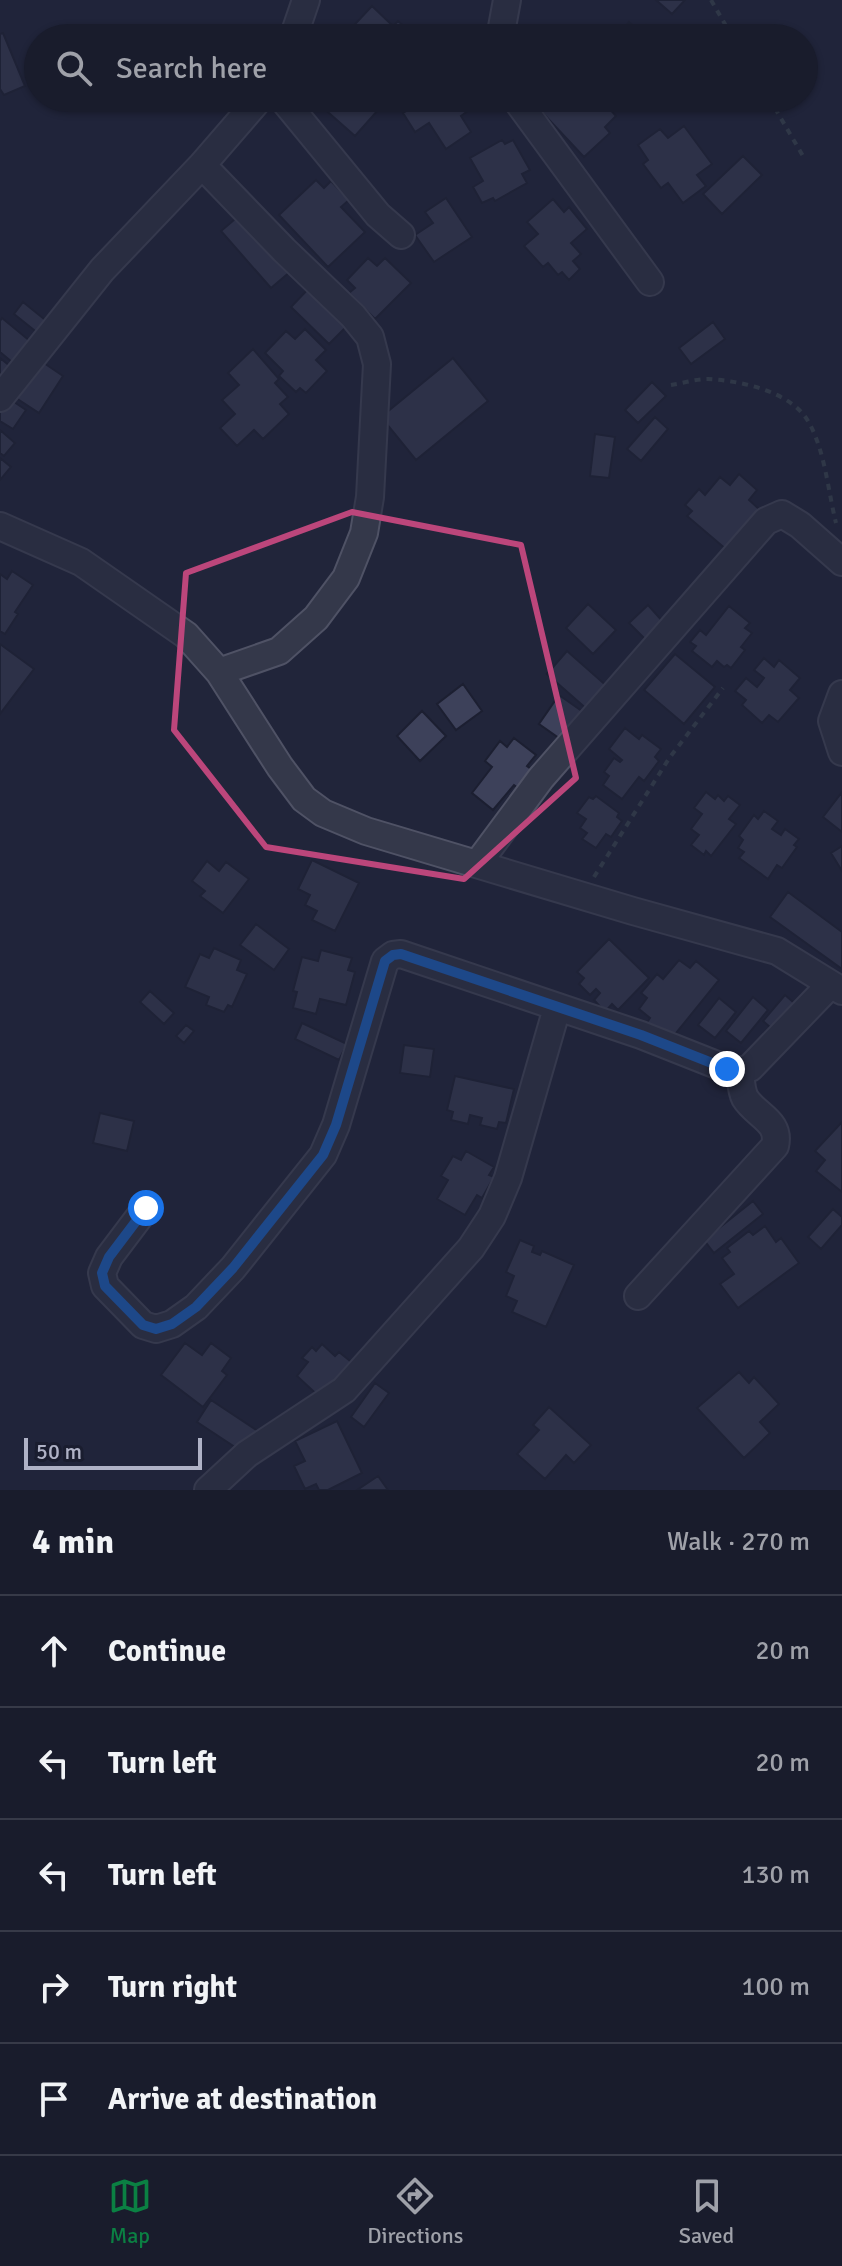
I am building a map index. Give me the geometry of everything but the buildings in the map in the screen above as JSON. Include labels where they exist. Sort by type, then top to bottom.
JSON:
[{"type":"street","points":[[298,24],[306,0]]},
{"type":"street","points":[[503,24],[507,0]]},
{"type":"street","points":[[0,398],[102,270],[248,112]]},
{"type":"street","points":[[293,112],[378,215],[401,235]]},
{"type":"street","points":[[525,112],[650,282]]},
{"type":"street","points":[[202,165],[353,316],[370,337],[377,364],[370,497],[364,533],[346,578],[316,618],[279,651],[219,672]]},
{"type":"street","points":[[478,863],[541,778],[766,521],[782,514],[800,525],[842,562]]},
{"type":"street","points":[[0,526],[81,562],[186,635],[219,672],[304,799],[323,813],[366,831],[777,951],[836,988],[750,1068],[740,1071],[401,954],[393,955],[385,961],[336,1125],[323,1155],[233,1268],[196,1307],[172,1324],[156,1329],[143,1325],[105,1286],[102,1273],[109,1257],[146,1208]]},
{"type":"street","points":[[842,694],[832,721],[842,752]]},
{"type":"street","points":[[208,1490],[247,1454],[294,1420],[326,1404],[344,1390],[471,1248],[492,1216],[508,1178],[557,1008]]},
{"type":"street","points":[[638,1296],[775,1146],[778,1135],[774,1126],[742,1094],[740,1071]]},
{"type":"path","points":[[711,0],[725,24]]},
{"type":"path","points":[[777,112],[803,156]]},
{"type":"path","points":[[671,385],[705,379],[744,383],[798,408],[816,437],[839,535]]},
{"type":"path","points":[[583,896],[670,757],[723,688]]},
{"type":"highlighted area","points":[[352,512],[521,545],[576,778],[464,879],[266,847],[174,730],[186,573]]},
{"type":"route","points":[[146,1208],[109,1257],[102,1273],[105,1286],[143,1325],[156,1329],[172,1324],[196,1307],[233,1268],[323,1155],[336,1125],[371,1001],[385,961],[393,955],[401,954],[641,1035],[727,1069]]}]
